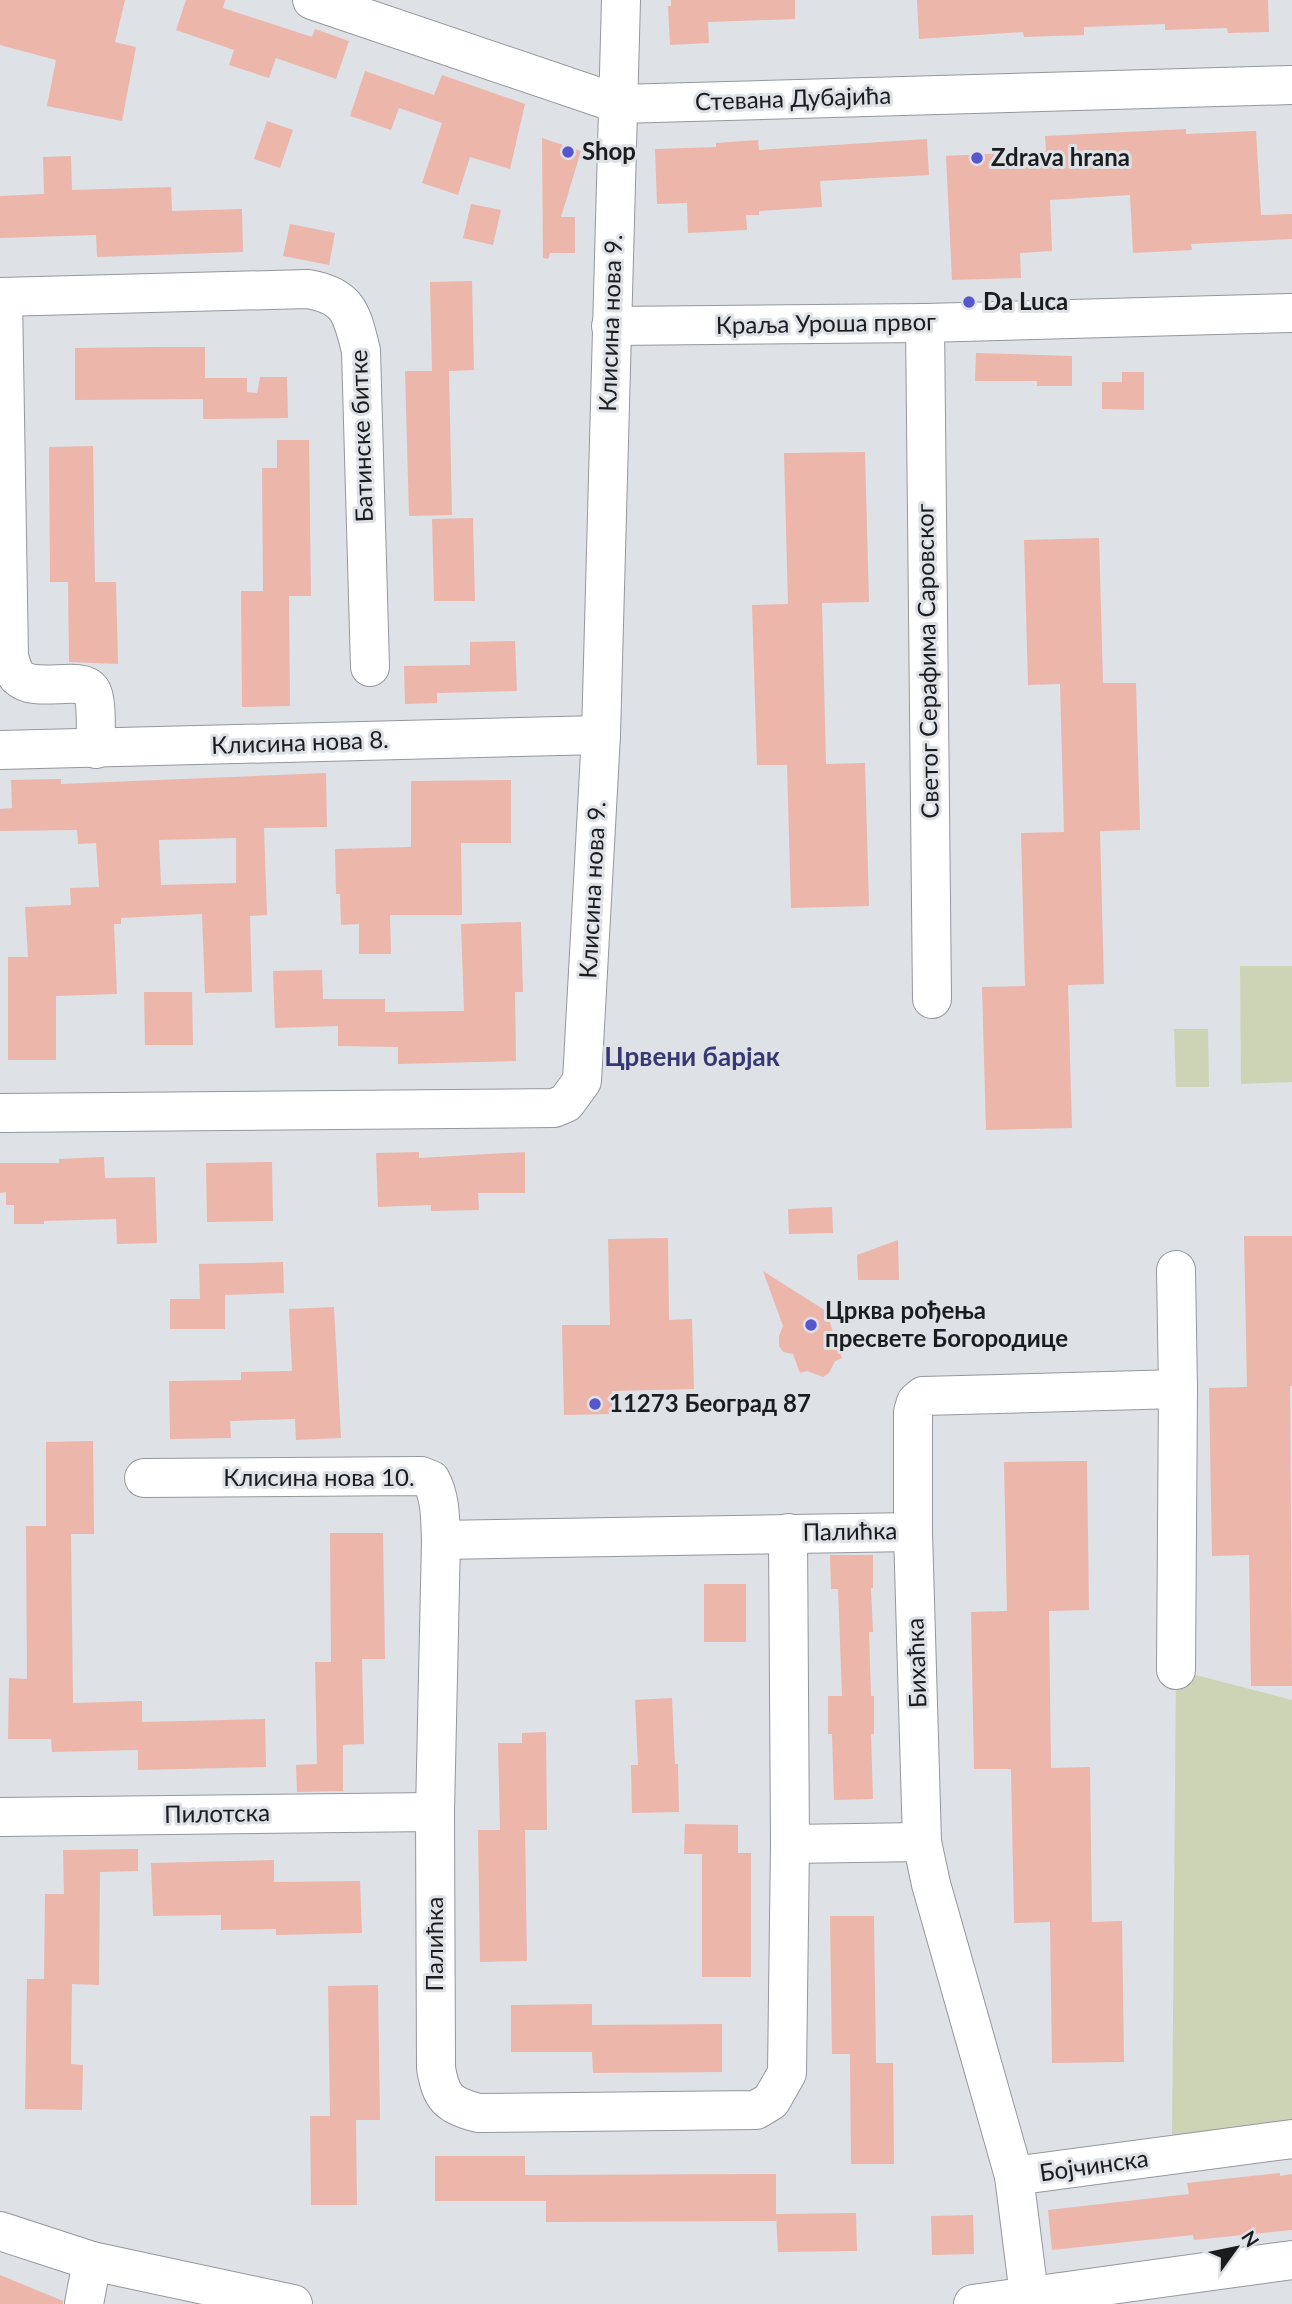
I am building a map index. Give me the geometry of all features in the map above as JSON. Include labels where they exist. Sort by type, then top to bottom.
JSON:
[{"type":"street","name":"Стевана Дубајића","points":[[312,0],[619,104],[1292,85]]},
{"type":"street","name":"Клисина нова 9.","points":[[0,1113],[554,1108],[566,1103],[582,1081],[601,735],[621,0]]},
{"type":"street","name":"Батинске битке","points":[[2,297],[307,289],[328,293],[343,303],[354,323],[361,351],[370,667]]},
{"type":"street","points":[[2,297],[9,657],[16,676],[24,681],[33,684],[77,684],[91,689],[95,698],[96,749]]},
{"type":"street","name":"Краља Уроша првог","points":[[611,326],[925,323],[1292,313]]},
{"type":"street","name":"Светог Серафима Саровског","points":[[925,323],[932,999]]},
{"type":"street","name":"Клисина нова 8.","points":[[0,750],[601,735]]},
{"type":"street","points":[[1176,1670],[1177,1270]]},
{"type":"street","name":"Бихаћка","points":[[1014,2176],[931,1884],[922,1842],[913,1532],[913,1412],[916,1402],[923,1396],[1178,1389]]},
{"type":"street","name":"Клисина нова 10.","points":[[144,1478],[421,1476],[431,1480],[436,1490],[440,1505],[441,1540]]},
{"type":"street","name":"Палићка","points":[[788,1533],[790,1844],[787,2073],[771,2101],[756,2110],[478,2113],[460,2108],[447,2100],[439,2088],[436,2068],[435,1812],[441,1540],[788,1533],[913,1532]]},
{"type":"street","name":"Пилотска","points":[[0,1817],[435,1812]]},
{"type":"street","points":[[790,1844],[922,1842]]},
{"type":"street","name":"Бојчинска","points":[[1029,2295],[1014,2176],[1292,2139]]},
{"type":"street","points":[[0,2231],[92,2261],[293,2304]]},
{"type":"street","points":[[973,2304],[1292,2260]]},
{"type":"street","points":[[84,2304],[92,2261]]},
{"type":"green space","points":[[1240,966],[1292,966],[1292,1082],[1241,1084]]},
{"type":"green space","points":[[1174,1029],[1208,1029],[1209,1087],[1176,1087]]},
{"type":"green space","points":[[1176,1670],[1292,1700],[1292,2125],[1172,2137]]},
{"type":"building","points":[[0,0],[125,0],[115,42],[136,47],[122,121],[47,106],[56,60],[0,45]]},
{"type":"building","points":[[186,0],[225,0],[223,8],[312,37],[315,29],[349,41],[336,79],[276,58],[269,78],[229,65],[234,50],[176,30]]},
{"type":"building","points":[[671,0],[795,0],[795,19],[708,22],[709,43],[670,45],[668,6],[671,6]]},
{"type":"building","points":[[917,0],[1268,0],[1269,32],[1228,33],[1227,28],[1165,30],[1165,24],[1084,27],[1084,35],[1024,37],[1023,32],[919,39]]},
{"type":"building","points":[[365,71],[434,95],[442,75],[525,104],[510,169],[470,157],[458,195],[422,183],[442,123],[399,108],[391,130],[350,116]]},
{"type":"building","points":[[267,121],[293,130],[280,168],[254,159]]},
{"type":"building","points":[[1186,129],[1186,134],[1256,131],[1261,215],[1292,214],[1292,239],[1191,244],[1192,250],[1133,253],[1130,195],[1050,200],[1052,251],[1020,253],[1021,278],[952,280],[946,156],[1046,151],[1045,136]]},
{"type":"building","points":[[542,138],[581,151],[561,217],[575,217],[575,253],[550,253],[548,259],[543,258]]},
{"type":"building","points":[[927,139],[929,175],[820,181],[822,207],[759,211],[759,215],[746,215],[747,230],[688,233],[687,203],[657,204],[655,149],[716,147],[716,143],[758,140],[759,150]]},
{"type":"building","points":[[71,156],[72,190],[171,187],[172,211],[242,209],[243,252],[97,257],[96,235],[0,238],[0,196],[44,194],[43,157]]},
{"type":"building","points":[[471,204],[501,210],[493,245],[463,238]]},
{"type":"building","points":[[290,224],[335,233],[329,265],[283,256]]},
{"type":"building","points":[[472,281],[474,370],[449,371],[452,515],[409,516],[405,371],[432,371],[430,282]]},
{"type":"building","points":[[205,347],[205,378],[247,378],[247,392],[257,393],[260,377],[287,377],[288,418],[203,419],[203,399],[75,400],[75,348]]},
{"type":"building","points":[[976,353],[1072,356],[1072,386],[1037,386],[1037,381],[975,381]]},
{"type":"building","points":[[1122,372],[1144,372],[1144,410],[1102,409],[1102,382],[1122,382]]},
{"type":"building","points":[[277,440],[309,440],[311,596],[289,596],[290,706],[242,707],[241,591],[263,591],[262,468],[277,468]]},
{"type":"building","points":[[93,446],[95,582],[116,582],[118,664],[69,662],[68,582],[50,582],[49,447]]},
{"type":"building","points":[[865,452],[869,602],[822,603],[826,764],[865,763],[869,906],[791,908],[787,765],[757,765],[752,605],[788,604],[784,453]]},
{"type":"building","points":[[473,518],[475,601],[434,601],[432,519]]},
{"type":"building","points":[[1099,538],[1103,683],[1136,683],[1140,830],[1100,831],[1104,984],[1068,985],[1072,1128],[986,1130],[982,987],[1025,986],[1021,833],[1064,832],[1060,684],[1028,685],[1024,540]]},
{"type":"building","points":[[515,641],[517,691],[437,693],[437,703],[405,704],[404,666],[470,665],[470,642]]},
{"type":"building","points":[[326,773],[327,827],[264,828],[267,915],[250,916],[252,992],[205,993],[202,914],[121,918],[121,924],[114,924],[117,994],[56,996],[56,1060],[8,1060],[8,957],[28,957],[25,907],[71,905],[70,888],[99,887],[96,843],[78,844],[77,830],[0,831],[0,809],[12,808],[11,780],[61,779],[61,784]],"holes":[[[236,838],[236,883],[161,885],[159,840]]]},
{"type":"building","points":[[511,780],[511,843],[461,843],[462,915],[390,915],[391,954],[359,954],[359,924],[341,925],[340,894],[336,894],[335,849],[411,847],[411,781]]},
{"type":"building","points":[[521,922],[523,992],[515,992],[516,1061],[398,1064],[398,1047],[338,1046],[338,1026],[275,1028],[273,971],[322,970],[323,999],[385,999],[385,1012],[464,1011],[461,924]]},
{"type":"building","points":[[144,992],[192,992],[193,1045],[145,1045]]},
{"type":"building","points":[[419,1152],[419,1158],[525,1152],[525,1193],[478,1193],[479,1210],[431,1211],[431,1205],[378,1207],[376,1153]]},
{"type":"building","points":[[104,1157],[105,1178],[155,1177],[157,1243],[117,1244],[116,1219],[14,1224],[14,1205],[6,1205],[6,1192],[0,1193],[0,1163],[59,1163],[59,1159]]},
{"type":"building","points":[[272,1162],[273,1221],[207,1222],[206,1163]]},
{"type":"building","points":[[832,1207],[833,1233],[789,1234],[788,1209]]},
{"type":"building","points":[[1244,1236],[1292,1236],[1292,1686],[1251,1686],[1249,1555],[1212,1556],[1209,1388],[1247,1387]]},
{"type":"building","points":[[668,1238],[669,1320],[692,1319],[694,1389],[612,1391],[612,1414],[564,1415],[562,1325],[610,1325],[608,1239]]},
{"type":"building","points":[[898,1240],[899,1280],[858,1280],[857,1255]]},
{"type":"building","points":[[283,1262],[284,1293],[225,1295],[225,1329],[170,1329],[170,1299],[200,1299],[199,1264]]},
{"type":"building","name":"Црква рођења пресвете Богородице","points":[[763,1271],[826,1311],[842,1358],[835,1361],[829,1373],[823,1377],[807,1371],[800,1373],[793,1354],[783,1352],[779,1346],[783,1326]]},
{"type":"building","points":[[334,1307],[341,1438],[296,1440],[295,1419],[230,1421],[231,1438],[170,1439],[169,1381],[241,1380],[241,1372],[292,1371],[289,1309]]},
{"type":"building","points":[[93,1441],[94,1534],[71,1534],[73,1703],[142,1701],[142,1722],[265,1719],[266,1767],[138,1770],[138,1750],[52,1752],[51,1739],[8,1739],[9,1678],[27,1679],[26,1526],[46,1526],[46,1442]]},
{"type":"building","points":[[1087,1461],[1089,1610],[1049,1611],[1051,1768],[1090,1767],[1092,1922],[1122,1921],[1124,2062],[1052,2063],[1050,1922],[1014,1923],[1011,1769],[974,1769],[971,1612],[1007,1611],[1004,1462]]},
{"type":"building","points":[[330,1533],[383,1533],[385,1659],[362,1659],[364,1744],[343,1745],[343,1791],[297,1792],[296,1765],[317,1764],[315,1662],[331,1662]]},
{"type":"building","points":[[830,1555],[873,1555],[873,1632],[869,1632],[871,1696],[874,1696],[874,1734],[871,1734],[873,1799],[834,1800],[832,1734],[828,1734],[828,1696],[842,1696],[838,1589],[831,1589]]},
{"type":"building","points":[[704,1584],[746,1584],[746,1642],[704,1642]]},
{"type":"building","points":[[672,1698],[679,1812],[632,1813],[631,1765],[638,1765],[635,1700]]},
{"type":"building","points":[[546,1732],[547,1830],[525,1830],[527,1961],[480,1962],[478,1830],[500,1830],[498,1743],[522,1743],[522,1733]]},
{"type":"building","points":[[685,1824],[738,1825],[738,1853],[751,1853],[751,1977],[702,1977],[702,1854],[684,1854]]},
{"type":"building","points":[[138,1849],[138,1871],[100,1872],[99,1985],[72,1984],[71,2064],[83,2065],[82,2110],[25,2109],[27,1979],[44,1979],[45,1894],[64,1894],[63,1850]]},
{"type":"building","points":[[274,1860],[274,1882],[360,1881],[362,1933],[276,1935],[276,1929],[221,1930],[221,1915],[153,1916],[151,1863]]},
{"type":"building","points":[[830,1916],[874,1916],[876,2063],[893,2063],[894,2164],[851,2164],[850,2054],[832,2054]]},
{"type":"building","points":[[378,1985],[380,2120],[356,2120],[357,2205],[311,2205],[310,2116],[330,2116],[328,1986]]},
{"type":"building","points":[[592,2004],[592,2025],[722,2024],[722,2072],[593,2073],[592,2052],[511,2052],[511,2005]]},
{"type":"building","points":[[435,2156],[525,2156],[525,2175],[776,2174],[776,2214],[856,2213],[857,2251],[778,2252],[776,2215],[776,2221],[546,2222],[546,2201],[435,2201]]},
{"type":"building","points":[[1280,2173],[1280,2176],[1292,2174],[1292,2230],[1194,2240],[1193,2235],[1052,2250],[1048,2210],[1189,2194],[1187,2183]]},
{"type":"building","points":[[973,2215],[974,2254],[932,2255],[931,2216]]},
{"type":"building","points":[[0,2275],[63,2301],[63,2304],[0,2304]]},
{"type":"place","name":"Shop","points":[[568,152]]},
{"type":"place","name":"Zdrava hrana","points":[[977,158]]},
{"type":"place","name":"Da Luca","points":[[969,302]]},
{"type":"place","name":"Црква рођења пресвете Богородице","points":[[811,1325]]},
{"type":"place","name":"11273 Београд 87","points":[[595,1404]]},
{"type":"district","name":"Црвени барјак","points":[[692,1057]]}]
